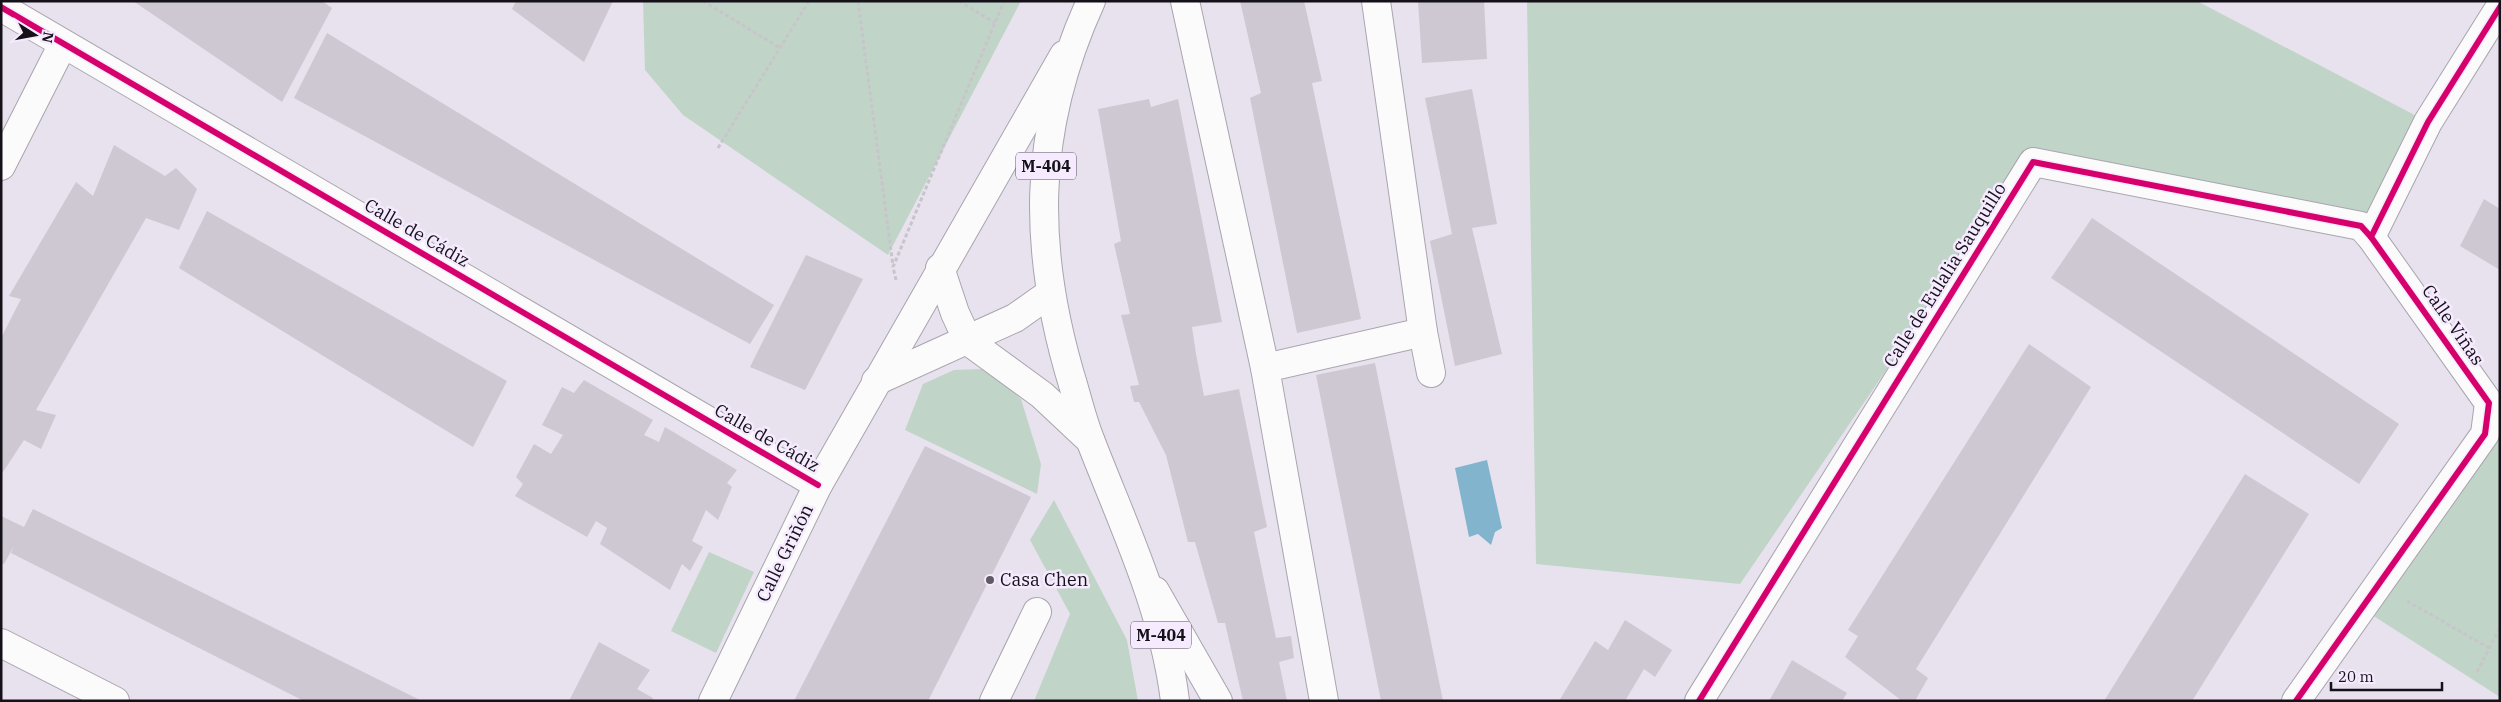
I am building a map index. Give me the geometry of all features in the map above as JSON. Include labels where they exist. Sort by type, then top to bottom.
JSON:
[{"type":"street","name":"M-404","points":[[1090,1],[1073,41],[1048,136],[1042,210],[1049,294],[1062,351],[1090,440],[1143,569],[1171,671],[1175,701]]},
{"type":"street","points":[[1185,1],[1265,368],[1324,701]]},
{"type":"street","points":[[1376,1],[1423,332],[1431,373]]},
{"type":"street","points":[[2371,237],[2428,122],[2500,7]]},
{"type":"street","name":"Calle de Cádiz","points":[[1,8],[818,485]]},
{"type":"street","name":"Calle Griñón","points":[[713,701],[818,485],[940,268],[1073,41]]},
{"type":"street","points":[[1,166],[63,44]]},
{"type":"street","name":"Calle de Eulalia Sauquillo","points":[[1699,701],[2032,162],[2361,226],[2371,237]]},
{"type":"street","name":"Calle Viñas","points":[[2296,701],[2485,434],[2490,403],[2371,237]]},
{"type":"street","points":[[940,268],[968,341],[1042,395],[1090,440]]},
{"type":"street","points":[[876,382],[1015,318],[1049,294]]},
{"type":"street","points":[[1265,368],[1423,332]]},
{"type":"street","points":[[1143,569],[1218,701]]},
{"type":"street","points":[[994,701],[1037,612]]},
{"type":"street","points":[[1,643],[115,701]]},
{"type":"path","points":[[703,1],[780,48]]},
{"type":"path","points":[[718,148],[809,1]]},
{"type":"path","points":[[858,1],[893,267],[907,327]]},
{"type":"path","points":[[959,1],[995,23]]},
{"type":"path","points":[[893,267],[1004,1]]},
{"type":"path","points":[[2378,585],[2489,648]]},
{"type":"path","points":[[2477,672],[2500,627]]},
{"type":"green space","points":[[643,1],[1021,1],[888,255],[683,115],[645,70]]},
{"type":"green space","points":[[1527,1],[2197,1],[2428,122],[2371,214],[2038,148],[1740,584],[1536,564]]},
{"type":"green space","points":[[982,369],[1004,383],[1021,399],[1041,464],[1037,494],[905,430],[923,384],[954,370]]},
{"type":"green space","points":[[2500,421],[2500,697],[2372,615]]},
{"type":"green space","points":[[1054,500],[1127,640],[1138,701],[1034,701],[1070,614],[1030,540]]},
{"type":"green space","points":[[709,552],[754,572],[716,653],[671,631]]},
{"type":"water","points":[[1487,460],[1502,528],[1495,532],[1491,545],[1478,534],[1469,537],[1455,468]]},
{"type":"building","points":[[133,1],[322,1],[332,8],[282,102]]},
{"type":"building","points":[[516,1],[613,1],[584,62],[512,9]]},
{"type":"building","points":[[1240,1],[1304,1],[1322,81],[1312,83],[1361,319],[1297,333],[1250,98],[1261,93]]},
{"type":"building","points":[[1418,1],[1484,1],[1487,59],[1422,63]]},
{"type":"building","points":[[327,33],[774,305],[750,344],[294,98]]},
{"type":"building","points":[[1472,89],[1497,224],[1472,228],[1502,354],[1455,366],[1430,241],[1452,234],[1425,98]]},
{"type":"building","points":[[1149,99],[1151,107],[1178,99],[1222,322],[1192,327],[1196,354],[1204,396],[1239,389],[1267,527],[1254,532],[1276,638],[1291,636],[1294,658],[1279,662],[1287,701],[1243,701],[1225,623],[1218,623],[1195,542],[1188,542],[1166,455],[1139,402],[1134,402],[1130,386],[1139,385],[1121,315],[1130,314],[1114,244],[1121,241],[1098,109]]},
{"type":"building","points":[[114,145],[165,176],[176,168],[197,189],[179,230],[146,218],[36,410],[56,415],[41,449],[24,440],[1,475],[1,338],[21,299],[9,296],[76,182],[93,196]]},
{"type":"building","points":[[2484,199],[2500,209],[2500,270],[2460,246]]},
{"type":"building","points":[[207,211],[507,381],[473,447],[179,268]]},
{"type":"building","points":[[2092,218],[2399,424],[2359,484],[2051,278]]},
{"type":"building","points":[[806,255],[863,279],[805,390],[750,367]]},
{"type":"building","points":[[2029,344],[2091,387],[1916,669],[1928,678],[1915,701],[1902,701],[1845,657],[1858,636],[1848,630]]},
{"type":"building","points":[[1375,363],[1443,701],[1381,701],[1316,375]]},
{"type":"building","points":[[584,380],[653,420],[644,435],[659,442],[665,427],[737,470],[727,483],[732,487],[718,520],[706,510],[692,541],[703,547],[690,571],[682,564],[670,590],[600,544],[607,528],[596,521],[587,537],[515,496],[523,484],[516,477],[534,444],[551,454],[563,435],[542,425],[562,387],[574,393]]},
{"type":"building","points":[[925,446],[1031,497],[928,701],[794,701]]},
{"type":"building","points":[[2245,474],[2309,514],[2192,701],[2104,701]]},
{"type":"building","points":[[33,509],[422,701],[304,701],[11,553],[14,546],[4,564],[1,563],[1,516],[24,527]]},
{"type":"building","points":[[1625,620],[1672,650],[1655,677],[1644,669],[1625,701],[1559,701],[1595,641],[1608,650]]},
{"type":"building","points":[[599,642],[650,670],[637,689],[653,698],[652,701],[569,701]]},
{"type":"building","points":[[1792,660],[1847,693],[1842,701],[1769,701]]},
{"type":"cycle path","points":[[1,7],[818,485]]},
{"type":"cycle path","points":[[2296,701],[2485,434],[2489,403],[2371,237],[2428,122],[2500,7]]},
{"type":"cycle path","points":[[1699,701],[2033,162],[2361,226],[2371,237]]},
{"type":"place","name":"Casa Chen","points":[[990,580]]}]
